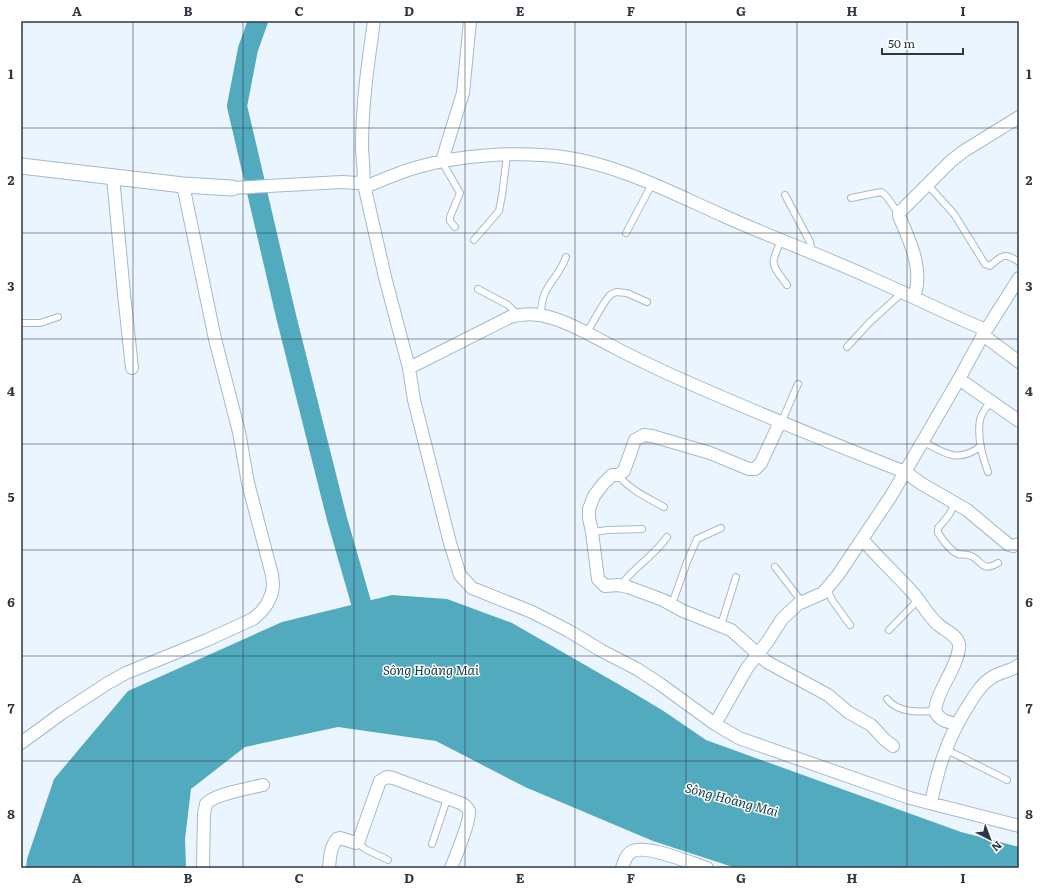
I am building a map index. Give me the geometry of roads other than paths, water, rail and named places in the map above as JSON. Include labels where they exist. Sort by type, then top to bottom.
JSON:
[{"type":"street","points":[[374,21],[363,108],[362,163],[364,183],[387,284],[409,368],[414,400],[450,543],[460,576],[472,588],[532,612],[637,669],[715,724],[739,738],[910,798],[1019,826]]},
{"type":"street","points":[[442,161],[463,93],[470,21]]},
{"type":"street","points":[[909,294],[918,282],[917,271],[909,238],[898,216],[899,213],[951,161],[1019,116]]},
{"type":"street","points":[[21,166],[182,185],[232,188],[342,182],[364,183],[442,161],[507,155],[541,155],[586,161],[632,175],[781,241],[909,294],[962,320],[984,333],[1019,362]]},
{"type":"street","points":[[113,177],[132,368]]},
{"type":"street","points":[[21,743],[62,713],[108,683],[253,619],[267,604],[272,593],[272,575],[248,483],[239,432],[215,339],[182,185]]},
{"type":"street","points":[[715,724],[747,668],[782,619],[798,604],[820,595],[827,589],[862,539],[905,472],[984,333],[1015,291],[1019,278]]},
{"type":"street","points":[[409,368],[510,317],[531,314],[552,318],[587,332],[661,370],[780,423],[905,472],[975,515],[1009,545],[1013,546],[1019,544]]},
{"type":"street","points":[[959,379],[1019,421]]},
{"type":"street","points":[[780,423],[761,462],[755,469],[749,469],[710,453],[652,436],[644,436],[635,440],[624,471],[618,475],[612,475],[609,477],[594,496],[589,509],[598,579],[605,586],[621,585],[628,587],[663,600],[683,611],[731,630],[774,666],[828,695],[848,712],[871,725],[885,740],[894,746]]},
{"type":"street","points":[[862,539],[914,594],[938,625],[956,638],[959,643],[955,660],[938,699],[935,711],[945,722],[957,724]]},
{"type":"street","points":[[931,803],[936,778],[945,749],[957,724],[974,696],[987,681],[1019,665]]},
{"type":"street","points":[[330,868],[330,854],[338,839],[340,838],[357,842],[359,840],[380,781],[387,777],[463,804],[470,812],[468,822],[451,868]]},
{"type":"street","points":[[203,868],[204,814],[206,804],[216,798],[264,785]]},
{"type":"street","points":[[622,868],[628,854],[632,850],[636,850],[655,851],[707,868]]},
{"type":"lane","points":[[474,240],[499,211],[507,155]]},
{"type":"lane","points":[[442,161],[460,193],[450,217],[450,221],[455,227]]},
{"type":"lane","points":[[626,233],[652,184]]},
{"type":"lane","points":[[927,184],[954,214],[985,264],[990,266],[1003,256],[1007,255],[1019,262]]},
{"type":"lane","points":[[850,198],[880,192],[886,196],[895,210],[899,213]]},
{"type":"lane","points":[[785,195],[808,238],[812,254]]},
{"type":"lane","points":[[781,241],[772,261],[787,285]]},
{"type":"lane","points":[[541,315],[541,305],[546,289],[558,273],[566,257]]},
{"type":"lane","points":[[478,289],[508,306],[518,315]]},
{"type":"lane","points":[[587,332],[604,303],[610,295],[616,292],[627,293],[647,302]]},
{"type":"lane","points":[[847,347],[870,322],[909,294]]},
{"type":"lane","points":[[21,323],[25,324],[40,322],[58,317]]},
{"type":"lane","points":[[780,423],[798,384]]},
{"type":"lane","points":[[988,472],[980,446],[980,419],[984,410],[991,401]]},
{"type":"lane","points":[[922,441],[943,452],[958,457],[965,456],[980,446]]},
{"type":"lane","points":[[618,475],[623,482],[632,489],[664,507]]},
{"type":"lane","points":[[954,503],[948,517],[938,528],[938,533],[956,553],[971,556],[980,564],[986,566],[991,566],[998,563]]},
{"type":"lane","points":[[672,604],[697,539],[721,528]]},
{"type":"lane","points":[[592,532],[642,529]]},
{"type":"lane","points":[[621,585],[637,566],[662,544],[666,537]]},
{"type":"lane","points":[[775,567],[802,602]]},
{"type":"lane","points":[[721,625],[736,577]]},
{"type":"lane","points":[[827,589],[832,600],[850,625]]},
{"type":"lane","points":[[889,630],[918,600]]},
{"type":"lane","points":[[887,699],[897,708],[923,712],[935,711]]},
{"type":"lane","points":[[945,749],[1007,780]]},
{"type":"lane","points":[[432,844],[447,799]]},
{"type":"lane","points":[[357,842],[365,849],[388,860]]},
{"type":"water","name":"Sông Hoàng Mai","points":[[392,595],[447,599],[512,623],[662,710],[706,740],[961,832],[1019,847],[1019,868],[736,868],[653,841],[525,787],[436,741],[338,727],[245,747],[191,789],[185,839],[186,868],[26,868],[27,859],[54,779],[128,691],[282,622]]},
{"type":"waterway","points":[[258,21],[248,49],[237,106],[286,316],[337,519],[368,627]]}]
